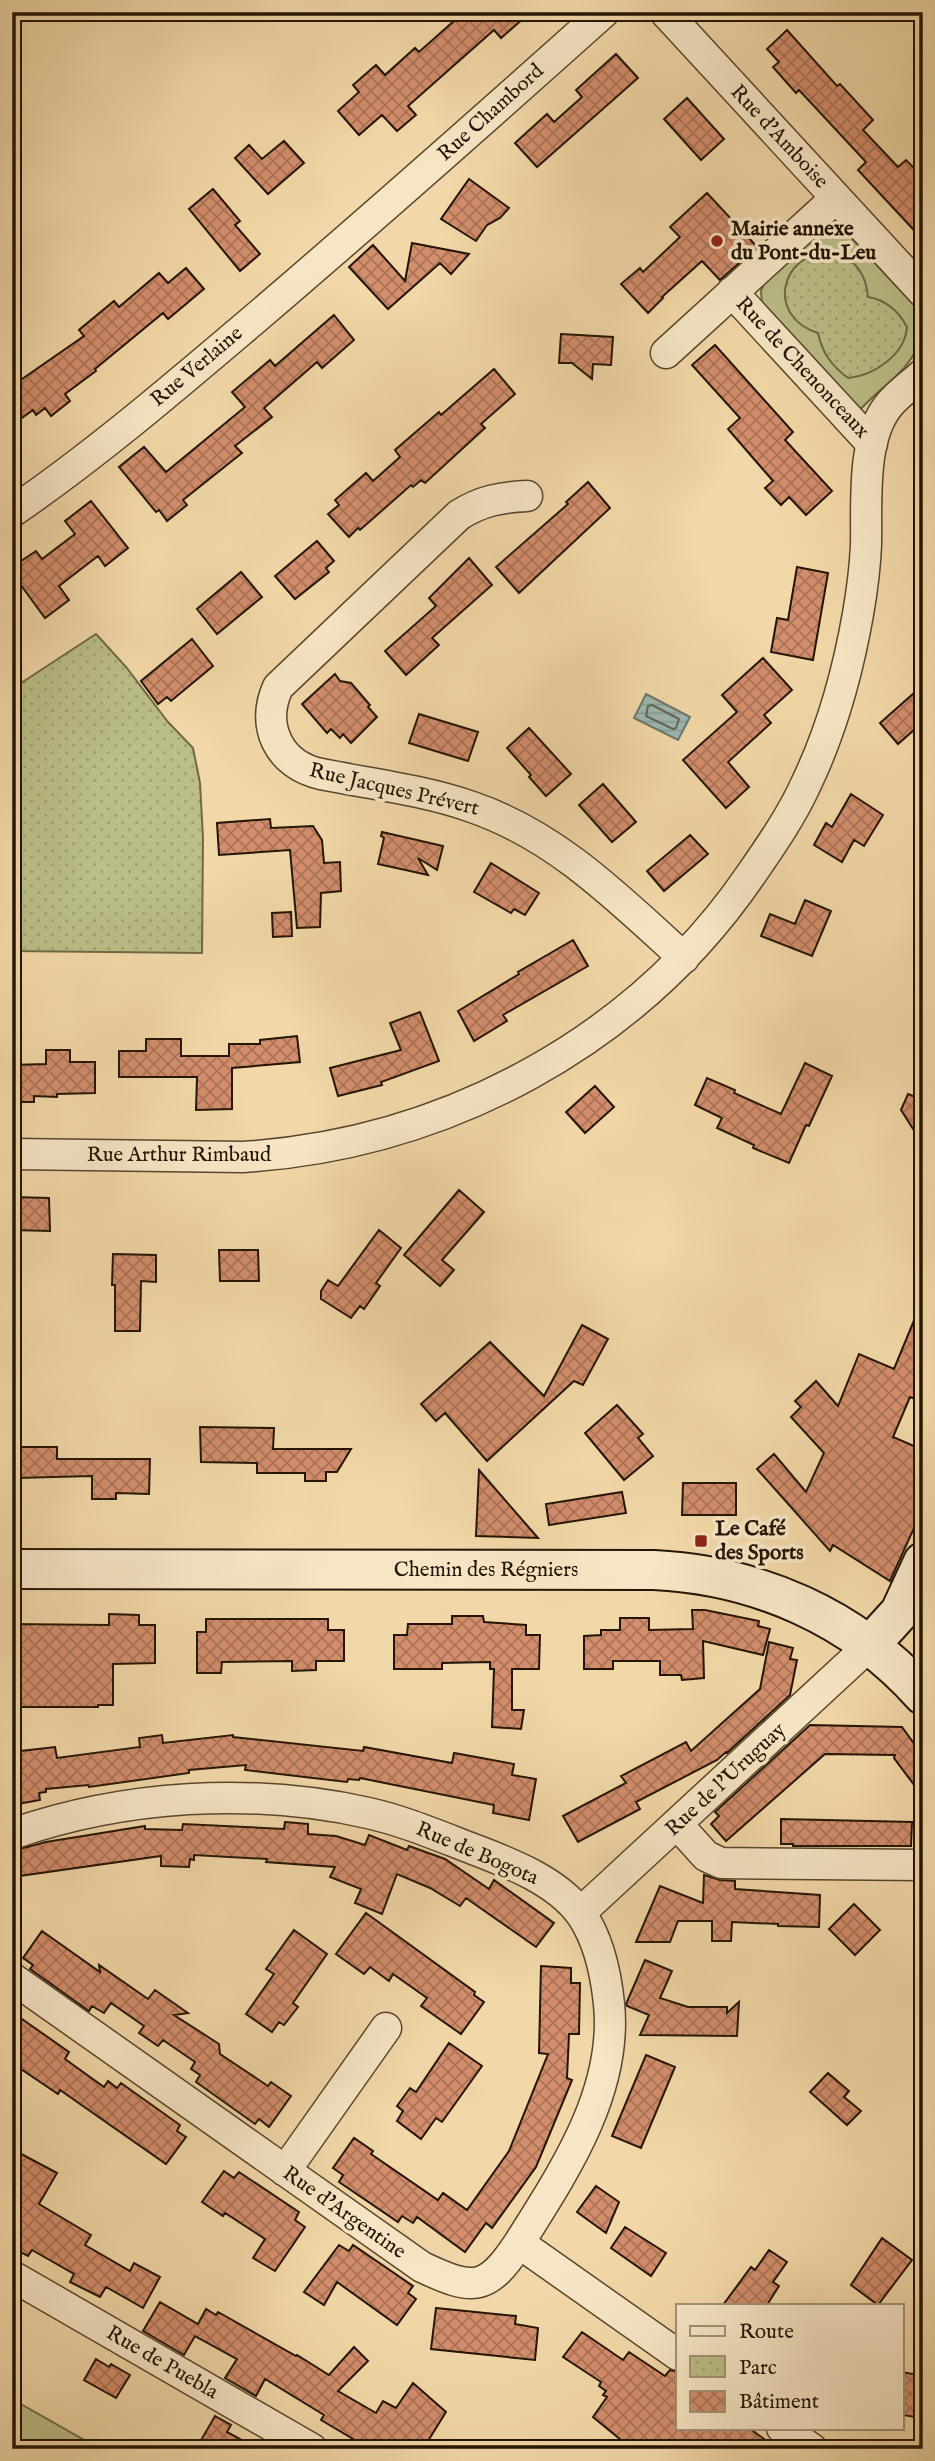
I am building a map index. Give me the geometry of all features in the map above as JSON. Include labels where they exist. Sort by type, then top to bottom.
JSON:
[{"type":"main road","points":[[870,1645],[900,1612],[923,1562]]},
{"type":"main road","name":"Chemin des Régniers","points":[[12,1569],[680,1571],[723,1578],[778,1594],[819,1613],[870,1645],[923,1695]]},
{"type":"street","name":"Rue Chambord","points":[[377,215],[604,12]]},
{"type":"street","name":"Rue d'Amboise","points":[[665,12],[923,292]]},
{"type":"street","name":"Rue de Chenonceaux","points":[[666,353],[836,198]]},
{"type":"street","name":"Rue Verlaine","points":[[12,512],[180,383],[377,215]]},
{"type":"street","name":"Rue de Chenonceaux","points":[[732,292],[872,444]]},
{"type":"street","name":"Rue de Chenonceaux","points":[[830,723],[861,597],[872,444],[888,406],[923,374]]},
{"type":"street","name":"Rue Jacques Prévert","points":[[527,496],[503,496],[479,503],[459,516],[278,687],[271,710],[274,732],[284,755],[299,768],[454,801],[494,815],[532,834],[562,852],[603,884],[684,958]]},
{"type":"street","name":"Rue Arthur Rimbaud","points":[[12,1154],[264,1156],[328,1146],[401,1128],[476,1101],[516,1083],[556,1060],[624,1013],[684,958],[726,910],[771,845],[807,783],[830,723]]},
{"type":"street","name":"Rue de l'Uruguay","points":[[580,1913],[870,1645]]},
{"type":"street","name":"Rue de Bogota","points":[[12,1834],[84,1812],[161,1801],[232,1799],[331,1807],[401,1823],[488,1855],[543,1882],[563,1896],[580,1913],[598,1950],[610,2007],[607,2055],[592,2111],[572,2156],[519,2243]]},
{"type":"street","points":[[677,1824],[706,1856],[721,1863],[923,1865]]},
{"type":"street","name":"Rue d'Argentine","points":[[12,1978],[408,2258],[449,2279],[474,2284],[486,2281],[497,2273],[519,2243]]},
{"type":"street","points":[[285,2171],[386,2028]]},
{"type":"street","points":[[519,2243],[676,2354]]},
{"type":"street","name":"Rue de Puebla","points":[[12,2276],[312,2449]]},
{"type":"street","points":[[785,2430],[812,2449]]},
{"type":"green space","points":[[831,216],[915,306],[919,325],[919,341],[905,367],[857,413],[762,305],[761,291],[768,273]]},
{"type":"green space","points":[[830,251],[852,262],[865,281],[868,297],[891,307],[907,327],[900,346],[886,362],[867,373],[848,378],[828,358],[818,333],[802,325],[791,314],[786,301],[785,288],[790,274],[799,263],[812,255]]},
{"type":"green space","points":[[96,634],[126,667],[168,722],[193,748],[200,783],[203,838],[202,953],[12,951],[12,689]]},
{"type":"green space","points":[[12,2399],[100,2449],[33,2449],[12,2436]]},
{"type":"water","points":[[646,694],[690,717],[678,740],[634,718]]},
{"type":"building","points":[[464,12],[531,12],[501,38],[494,30],[408,106],[416,115],[397,131],[382,115],[359,135],[338,111],[359,92],[353,85],[376,65],[385,75],[415,48],[419,52]]},
{"type":"building","points":[[787,30],[837,86],[840,84],[873,120],[863,130],[898,167],[906,160],[914,168],[923,161],[923,240],[858,170],[866,162],[799,90],[796,93],[773,67],[779,62],[767,49]]},
{"type":"building","points":[[616,54],[638,78],[537,167],[515,143],[547,114],[554,122],[582,97],[576,90]]},
{"type":"building","points":[[687,98],[724,139],[701,160],[664,119]]},
{"type":"building","points":[[284,141],[304,163],[268,194],[235,158],[249,145],[262,159]]},
{"type":"building","points":[[469,179],[509,208],[500,218],[487,225],[476,241],[441,219]]},
{"type":"building","points":[[213,189],[240,221],[235,225],[260,254],[240,271],[189,209]]},
{"type":"building","points":[[707,193],[732,220],[744,224],[747,236],[757,247],[720,280],[702,261],[648,313],[621,284],[640,268],[643,272],[680,237],[670,227]]},
{"type":"building","points":[[412,243],[469,254],[451,274],[440,263],[388,309],[349,267],[373,245],[405,281]]},
{"type":"building","points":[[186,268],[204,289],[168,319],[163,313],[95,369],[96,371],[65,394],[70,401],[51,416],[45,408],[36,415],[33,410],[12,425],[12,386],[84,336],[79,330],[114,301],[119,307],[159,273],[168,283]]},
{"type":"building","points":[[334,315],[354,340],[322,368],[317,362],[264,408],[272,417],[235,446],[242,453],[183,500],[187,505],[167,521],[159,510],[156,512],[119,467],[144,447],[166,472],[245,407],[232,392],[270,360],[275,366]]},
{"type":"building","points":[[561,334],[613,337],[611,365],[593,364],[592,379],[572,363],[559,363]]},
{"type":"building","points":[[715,345],[793,432],[785,440],[832,491],[806,515],[789,497],[781,505],[765,488],[773,481],[728,429],[740,418],[692,365]]},
{"type":"building","points":[[494,369],[515,394],[481,424],[485,428],[425,483],[421,480],[413,487],[411,485],[349,537],[328,514],[339,505],[335,500],[366,473],[373,481],[400,457],[395,450]]},
{"type":"building","points":[[588,482],[610,508],[519,593],[496,567],[568,504],[566,502]]},
{"type":"building","points":[[91,501],[128,548],[105,566],[98,556],[59,586],[69,600],[45,618],[12,573],[12,567],[36,551],[42,559],[75,534],[65,521]]},
{"type":"building","points":[[317,541],[334,561],[326,568],[329,572],[295,599],[275,576]]},
{"type":"building","points":[[469,558],[492,585],[432,638],[439,645],[406,675],[385,651],[436,606],[429,598]]},
{"type":"building","points":[[797,567],[828,573],[813,660],[771,652],[777,618],[788,620]]},
{"type":"building","points":[[241,572],[262,597],[217,634],[197,609]]},
{"type":"building","points":[[192,639],[213,666],[171,701],[167,697],[158,704],[141,681]]},
{"type":"building","points":[[763,658],[792,690],[764,715],[771,723],[728,762],[749,787],[726,808],[683,760],[737,712],[722,695]]},
{"type":"building","points":[[335,674],[340,681],[351,683],[377,717],[351,743],[343,734],[340,738],[331,729],[327,733],[302,704]]},
{"type":"building","points":[[923,685],[923,722],[898,744],[880,723]]},
{"type":"building","points":[[419,714],[478,732],[468,761],[409,743]]},
{"type":"building","points":[[529,728],[571,774],[546,796],[507,748]]},
{"type":"building","points":[[603,784],[636,822],[612,842],[579,805]]},
{"type":"building","points":[[851,794],[883,815],[864,846],[854,840],[842,862],[814,845],[826,823],[832,827]]},
{"type":"building","points":[[270,819],[271,828],[313,826],[322,840],[324,863],[340,862],[341,891],[321,893],[320,927],[297,928],[290,850],[219,855],[217,823]]},
{"type":"building","points":[[382,832],[443,846],[437,870],[418,858],[428,875],[378,864],[384,838],[381,836]]},
{"type":"building","points":[[690,835],[708,854],[664,891],[647,871]]},
{"type":"building","points":[[491,863],[539,893],[525,915],[514,909],[511,913],[474,892]]},
{"type":"building","points":[[805,900],[831,911],[812,956],[761,936],[770,914],[795,924]]},
{"type":"building","points":[[291,912],[292,936],[273,937],[272,913]]},
{"type":"building","points":[[573,940],[588,966],[503,1015],[507,1021],[474,1041],[458,1011]]},
{"type":"building","points":[[420,1012],[439,1061],[381,1082],[382,1085],[338,1096],[330,1068],[401,1050],[390,1023]]},
{"type":"building","points":[[297,1036],[300,1062],[232,1068],[232,1109],[196,1110],[197,1077],[119,1077],[119,1051],[146,1051],[146,1039],[181,1039],[181,1056],[229,1056],[229,1044],[260,1044],[260,1040]]},
{"type":"building","points":[[46,1050],[70,1050],[70,1062],[95,1062],[95,1093],[57,1094],[57,1097],[34,1096],[34,1102],[12,1102],[12,1065],[46,1064]]},
{"type":"building","points":[[805,1063],[832,1076],[789,1163],[753,1148],[754,1145],[717,1128],[722,1118],[695,1105],[707,1078],[781,1114]]},
{"type":"building","points":[[595,1086],[614,1107],[585,1133],[566,1112]]},
{"type":"building","points":[[908,1094],[923,1100],[923,1112],[915,1132],[901,1110]]},
{"type":"building","points":[[459,1190],[484,1212],[442,1260],[454,1270],[440,1286],[404,1255]]},
{"type":"building","points":[[12,1197],[49,1198],[50,1231],[12,1230]]},
{"type":"building","points":[[379,1230],[401,1248],[376,1283],[380,1286],[364,1309],[360,1306],[351,1318],[321,1299],[321,1291],[328,1280],[338,1286]]},
{"type":"building","points":[[219,1250],[258,1250],[259,1281],[220,1281]]},
{"type":"building","points":[[113,1254],[156,1255],[156,1282],[141,1281],[140,1331],[115,1331]]},
{"type":"building","points":[[922,1301],[923,1402],[910,1397],[893,1437],[923,1450],[923,1508],[890,1581],[833,1545],[830,1551],[757,1469],[774,1454],[806,1492],[824,1453],[791,1417],[801,1407],[795,1401],[816,1381],[838,1406],[859,1354],[894,1369]]},
{"type":"building","points":[[582,1325],[608,1339],[583,1385],[574,1381],[487,1461],[445,1413],[436,1421],[421,1404],[490,1342],[544,1396]]},
{"type":"building","points":[[617,1405],[643,1434],[638,1438],[653,1456],[624,1480],[585,1433]]},
{"type":"building","points":[[200,1427],[274,1428],[273,1449],[351,1449],[337,1472],[326,1472],[326,1481],[305,1481],[305,1473],[257,1473],[257,1463],[201,1462]]},
{"type":"building","points":[[18,1447],[57,1447],[57,1459],[150,1459],[149,1494],[116,1493],[116,1499],[92,1499],[92,1476],[17,1478]]},
{"type":"building","points":[[479,1470],[538,1538],[476,1536]]},
{"type":"building","points":[[683,1483],[736,1483],[736,1515],[682,1515]]},
{"type":"building","points":[[622,1492],[626,1513],[549,1525],[546,1504]]},
{"type":"building","points":[[692,1610],[705,1610],[759,1621],[758,1626],[770,1629],[763,1655],[703,1641],[704,1678],[682,1680],[681,1675],[660,1675],[660,1661],[613,1661],[613,1669],[584,1669],[584,1636],[601,1635],[601,1630],[620,1630],[620,1618],[649,1618],[649,1630],[693,1629]]},
{"type":"building","points":[[109,1614],[139,1615],[139,1625],[155,1625],[155,1663],[113,1664],[113,1705],[12,1707],[12,1624],[109,1625]]},
{"type":"building","points":[[452,1616],[483,1616],[484,1622],[526,1625],[526,1635],[540,1635],[539,1669],[512,1669],[512,1710],[524,1710],[521,1729],[492,1727],[494,1669],[490,1669],[490,1662],[442,1663],[442,1669],[394,1669],[394,1635],[407,1635],[408,1624],[452,1624]]},
{"type":"building","points":[[206,1619],[328,1619],[328,1630],[344,1630],[344,1661],[316,1661],[316,1670],[292,1671],[292,1661],[222,1662],[221,1673],[197,1673],[197,1632],[206,1632]]},
{"type":"building","points":[[769,1642],[793,1648],[790,1659],[797,1660],[790,1695],[717,1760],[636,1802],[640,1809],[578,1842],[563,1816],[626,1783],[621,1776],[686,1742],[691,1751],[760,1689]]},
{"type":"building","points":[[810,1725],[902,1727],[923,1756],[923,1797],[894,1758],[895,1755],[825,1754],[726,1841],[711,1824],[719,1816],[715,1812]]},
{"type":"building","points":[[162,1735],[163,1743],[233,1735],[363,1751],[364,1747],[452,1763],[454,1753],[514,1764],[512,1775],[536,1779],[529,1820],[493,1813],[494,1805],[360,1778],[348,1779],[347,1782],[245,1770],[246,1765],[189,1770],[189,1773],[89,1787],[46,1789],[46,1792],[39,1793],[40,1800],[12,1805],[12,1752],[55,1747],[57,1758],[140,1747],[139,1738]]},
{"type":"building","points":[[781,1819],[912,1822],[911,1846],[781,1844]]},
{"type":"building","points":[[285,1822],[308,1824],[308,1834],[336,1836],[365,1845],[369,1835],[407,1850],[409,1846],[445,1859],[489,1889],[494,1880],[554,1923],[536,1947],[466,1898],[460,1906],[430,1888],[397,1874],[382,1914],[355,1903],[361,1889],[330,1877],[335,1867],[266,1862],[267,1859],[194,1855],[194,1860],[190,1859],[189,1867],[161,1866],[161,1856],[12,1877],[12,1851],[46,1842],[145,1826],[145,1829],[182,1830],[183,1824],[284,1829]]},
{"type":"building","points":[[704,1875],[735,1881],[735,1889],[820,1895],[819,1927],[732,1922],[731,1941],[712,1941],[712,1921],[678,1921],[670,1942],[636,1942],[660,1886],[703,1903]]},
{"type":"building","points":[[854,1904],[880,1930],[855,1955],[829,1929]]},
{"type":"building","points":[[366,1913],[475,1992],[474,1995],[484,2002],[461,2034],[421,2006],[427,1998],[393,1974],[389,1981],[370,1967],[364,1974],[336,1954]]},
{"type":"building","points":[[294,1930],[327,1954],[293,2003],[298,2007],[284,2025],[279,2022],[272,2032],[246,2014],[274,1974],[266,1969]]},
{"type":"building","points":[[42,1931],[100,1972],[99,1965],[148,1999],[155,1990],[188,2013],[174,2015],[219,2044],[220,2054],[268,2086],[271,2082],[291,2096],[269,2127],[259,2119],[255,2124],[196,2082],[200,2075],[191,2069],[195,2062],[163,2040],[158,2046],[139,2033],[144,2026],[111,2003],[104,2013],[92,2006],[89,2011],[30,1969],[33,1965],[23,1958]]},
{"type":"building","points":[[645,1960],[672,1971],[660,1998],[688,2007],[727,2007],[727,2013],[739,2002],[737,2036],[640,2035],[649,2015],[626,2004]]},
{"type":"building","points":[[541,1966],[571,1968],[571,1983],[580,1983],[579,2034],[569,2034],[567,2078],[572,2080],[536,2167],[492,2228],[486,2223],[465,2252],[417,2217],[413,2223],[402,2216],[398,2222],[339,2182],[343,2175],[333,2168],[354,2138],[373,2151],[371,2154],[438,2200],[443,2193],[467,2210],[509,2151],[548,2054],[539,2053]]},
{"type":"building","points":[[12,2012],[69,2052],[65,2059],[104,2087],[108,2081],[117,2088],[121,2083],[180,2125],[177,2131],[186,2137],[166,2164],[60,2090],[58,2094],[12,2063]]},
{"type":"building","points":[[449,2043],[482,2066],[442,2122],[436,2118],[421,2139],[397,2121],[403,2111],[397,2106],[410,2088],[416,2092]]},
{"type":"building","points":[[646,2055],[675,2067],[641,2148],[612,2136]]},
{"type":"building","points":[[828,2073],[849,2091],[844,2097],[861,2111],[847,2125],[810,2092]]},
{"type":"building","points":[[12,2149],[57,2173],[39,2204],[91,2235],[85,2245],[130,2271],[134,2263],[160,2277],[143,2308],[106,2287],[100,2297],[70,2282],[74,2274],[32,2250],[28,2256],[12,2248]]},
{"type":"building","points":[[224,2171],[234,2178],[239,2172],[299,2212],[295,2220],[305,2227],[275,2271],[253,2258],[265,2239],[225,2213],[223,2216],[202,2202]]},
{"type":"building","points":[[596,2186],[619,2202],[606,2233],[577,2212]]},
{"type":"building","points":[[625,2227],[666,2253],[651,2276],[611,2248]]},
{"type":"building","points":[[882,2238],[912,2260],[879,2304],[851,2285]]},
{"type":"building","points":[[339,2245],[349,2251],[353,2245],[413,2286],[408,2293],[416,2299],[397,2325],[337,2282],[324,2305],[304,2292]]},
{"type":"building","points":[[769,2250],[787,2262],[773,2282],[779,2286],[768,2304],[724,2304],[751,2267],[755,2270]]},
{"type":"building","points":[[160,2302],[198,2324],[206,2309],[216,2315],[218,2312],[329,2375],[354,2347],[368,2361],[338,2391],[376,2413],[383,2401],[396,2408],[413,2383],[446,2412],[423,2449],[370,2449],[321,2420],[324,2415],[265,2379],[256,2396],[225,2378],[237,2359],[195,2336],[184,2355],[143,2331]]},
{"type":"building","points":[[436,2308],[516,2316],[515,2324],[538,2328],[535,2360],[431,2349]]},
{"type":"building","points":[[582,2332],[623,2360],[629,2352],[665,2376],[670,2370],[676,2372],[676,2430],[752,2430],[778,2449],[632,2449],[593,2417],[607,2397],[603,2395],[606,2391],[599,2386],[601,2382],[563,2357]]},
{"type":"building","points":[[96,2359],[130,2375],[116,2398],[84,2380]]},
{"type":"building","points":[[904,2372],[923,2376],[923,2418],[904,2415]]},
{"type":"building","points":[[215,2416],[231,2425],[227,2432],[258,2449],[196,2449]]},
{"type":"place","name":"Mairie annexe du Pont-du-Leu","points":[[717,241]]},
{"type":"place","name":"Le Café des Sports","points":[[701,1541]]}]
